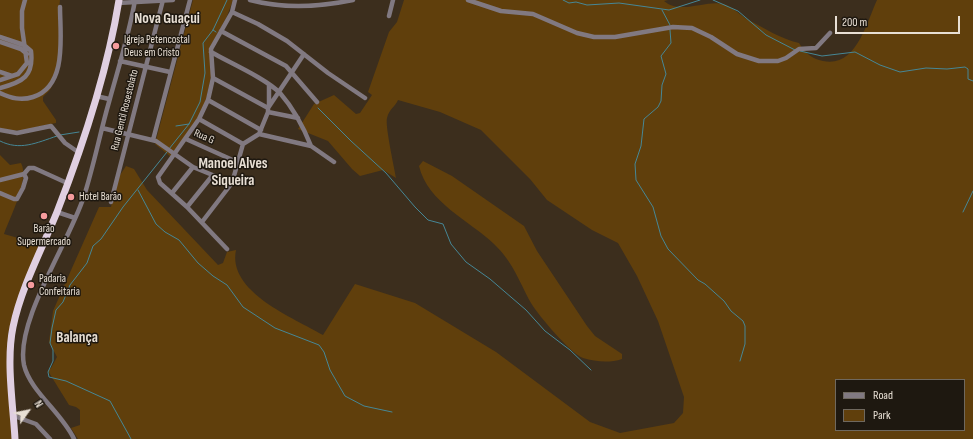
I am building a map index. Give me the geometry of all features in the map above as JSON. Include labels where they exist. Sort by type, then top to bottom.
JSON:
[{"type":"highway","points":[[15,439],[11,346],[13,327],[20,303],[57,212],[78,152],[96,96],[118,2]]},
{"type":"street","points":[[0,80],[18,74],[25,68],[27,63],[27,54],[24,45],[22,11],[25,0]]},
{"type":"street","name":"Rua Gentil Rosestolato","points":[[111,202],[163,0]]},
{"type":"street","points":[[118,2],[173,0]]},
{"type":"street","points":[[153,140],[190,0]]},
{"type":"street","points":[[227,249],[187,207],[160,182],[158,175],[170,152],[186,139],[199,119],[208,100],[213,78],[211,49],[232,12],[236,0]]},
{"type":"street","points":[[250,0],[272,5],[302,6],[353,0]]},
{"type":"street","points":[[388,16],[393,0]]},
{"type":"street","points":[[468,0],[501,11],[533,14],[583,35],[594,37],[615,37],[674,27],[692,28],[711,37],[736,54],[759,61],[778,61],[786,58],[799,49],[816,48],[830,33]]},
{"type":"street","points":[[74,439],[61,417],[31,381],[26,369],[23,354],[25,337],[30,316],[84,196],[120,61],[134,1]]},
{"type":"street","points":[[0,93],[12,98],[28,98],[44,92],[50,85],[55,76],[58,64],[60,7]]},
{"type":"street","points":[[232,12],[287,40],[328,73],[365,98]]},
{"type":"street","points":[[221,31],[278,60],[292,72],[317,102]]},
{"type":"street","points":[[0,37],[24,45],[31,51],[32,66],[29,73],[16,82],[0,88]]},
{"type":"street","points":[[0,42],[21,49],[27,54]]},
{"type":"street","points":[[211,52],[279,92],[298,118],[311,146]]},
{"type":"street","points":[[202,222],[232,183],[243,144],[260,132],[268,109],[304,54]]},
{"type":"street","points":[[120,61],[170,72]]},
{"type":"street","points":[[0,72],[13,76]]},
{"type":"street","points":[[213,78],[268,109],[298,118]]},
{"type":"street","points":[[268,109],[269,85]]},
{"type":"street","points":[[96,96],[109,99]]},
{"type":"street","points":[[208,100],[260,132],[311,146],[334,162]]},
{"type":"street","points":[[199,119],[243,144]]},
{"type":"street","points":[[0,130],[17,133],[51,126],[65,143],[78,152]]},
{"type":"street","points":[[102,128],[153,140],[193,167],[232,183]]},
{"type":"street","name":"Rua G","points":[[186,139],[237,162]]},
{"type":"street","points":[[172,193],[193,167]]},
{"type":"street","points":[[0,180],[24,174],[29,168],[34,168],[67,183]]},
{"type":"street","points":[[0,193],[14,199],[19,197],[26,178],[24,174]]},
{"type":"street","points":[[187,207],[212,176]]},
{"type":"street","points":[[57,212],[75,218]]},
{"type":"street","points":[[14,416],[36,424],[50,439]]},
{"type":"green space","points":[[0,0],[60,0],[60,45],[58,67],[56,78],[51,88],[43,97],[43,101],[56,120],[56,123],[14,131],[0,128]]},
{"type":"green space","points":[[193,0],[233,0],[227,16],[209,49],[212,72],[205,104],[200,115],[171,157],[155,144]]},
{"type":"green space","points":[[404,0],[668,0],[664,1],[677,7],[717,3],[727,5],[747,19],[773,33],[799,43],[806,53],[815,59],[834,61],[844,58],[852,51],[864,32],[877,0],[973,0],[973,439],[78,439],[71,428],[80,425],[80,410],[69,405],[48,371],[57,357],[49,342],[53,311],[99,207],[111,207],[118,178],[126,166],[134,169],[147,190],[218,265],[223,263],[227,252],[236,250],[236,265],[242,279],[252,291],[280,312],[323,335],[355,284],[415,303],[496,352],[590,422],[620,433],[674,423],[683,413],[684,397],[658,321],[637,276],[618,243],[592,230],[547,200],[530,179],[481,130],[440,112],[398,100],[389,112],[387,118],[388,137],[396,178],[383,170],[360,176],[328,141],[298,129],[314,104],[334,95],[356,114],[360,113],[372,95],[368,92],[389,32],[397,22]]},
{"type":"green space","points":[[0,155],[10,165],[21,163],[23,170],[21,188],[4,234],[39,244],[8,334],[12,439],[0,439]]},
{"type":"green space","points":[[423,161],[452,176],[524,226],[537,251],[587,326],[595,336],[622,354],[622,359],[603,362],[583,358],[577,355],[563,342],[535,309],[511,265],[501,251],[484,235],[450,210],[431,190],[424,179],[419,166]]},
{"type":"waterway","points":[[169,149],[189,124],[200,102],[205,73],[203,43],[213,30],[227,0]]},
{"type":"waterway","points":[[563,0],[569,3],[576,2],[587,5],[619,3],[669,10],[700,0]]},
{"type":"waterway","points":[[713,0],[738,11],[766,35],[795,50]]},
{"type":"waterway","points":[[662,10],[670,25]]},
{"type":"waterway","points":[[670,30],[671,43],[661,56],[666,74],[662,85],[661,101],[658,107],[644,119],[641,146],[635,164],[636,180],[653,207],[661,236],[668,249],[698,280],[705,284],[724,301],[731,311],[743,321],[745,326],[745,344],[740,361]]},
{"type":"waterway","points":[[800,51],[822,56],[855,52],[880,65],[900,72],[926,68],[947,69],[965,67],[968,69],[968,79],[973,81]]},
{"type":"waterway","points":[[318,108],[386,173],[428,220],[443,224],[451,244],[466,262],[490,279],[526,310],[545,331],[570,350],[591,370]]},
{"type":"waterway","points":[[176,126],[189,124]]},
{"type":"waterway","points":[[60,135],[79,132]]},
{"type":"waterway","points":[[0,141],[7,144],[21,146],[57,136]]},
{"type":"waterway","points":[[131,439],[110,401],[66,381],[49,377],[48,372],[53,361],[53,350],[50,343],[56,310],[63,302],[70,285],[87,263],[93,246],[101,239],[123,207],[167,152]]},
{"type":"waterway","points":[[138,190],[156,224],[165,232],[179,240],[198,263],[213,276],[227,285],[243,307],[275,328],[319,345],[324,352],[330,370],[345,396],[364,406],[392,412]]},
{"type":"waterway","points":[[963,212],[973,191]]},
{"type":"place","name":"Igreja Petencostal Deus em Cristo","points":[[116,46]]},
{"type":"place","name":"Hotel Barão","points":[[71,197]]},
{"type":"place","name":"Barão Supermercado","points":[[44,216]]},
{"type":"place","name":"Padaria Confeitaria","points":[[31,285]]},
{"type":"district","name":"Nova Guaçui","points":[[167,19]]},
{"type":"district","name":"Manoel Alves Siqueira","points":[[233,172]]},
{"type":"district","name":"Balança","points":[[77,338]]}]
